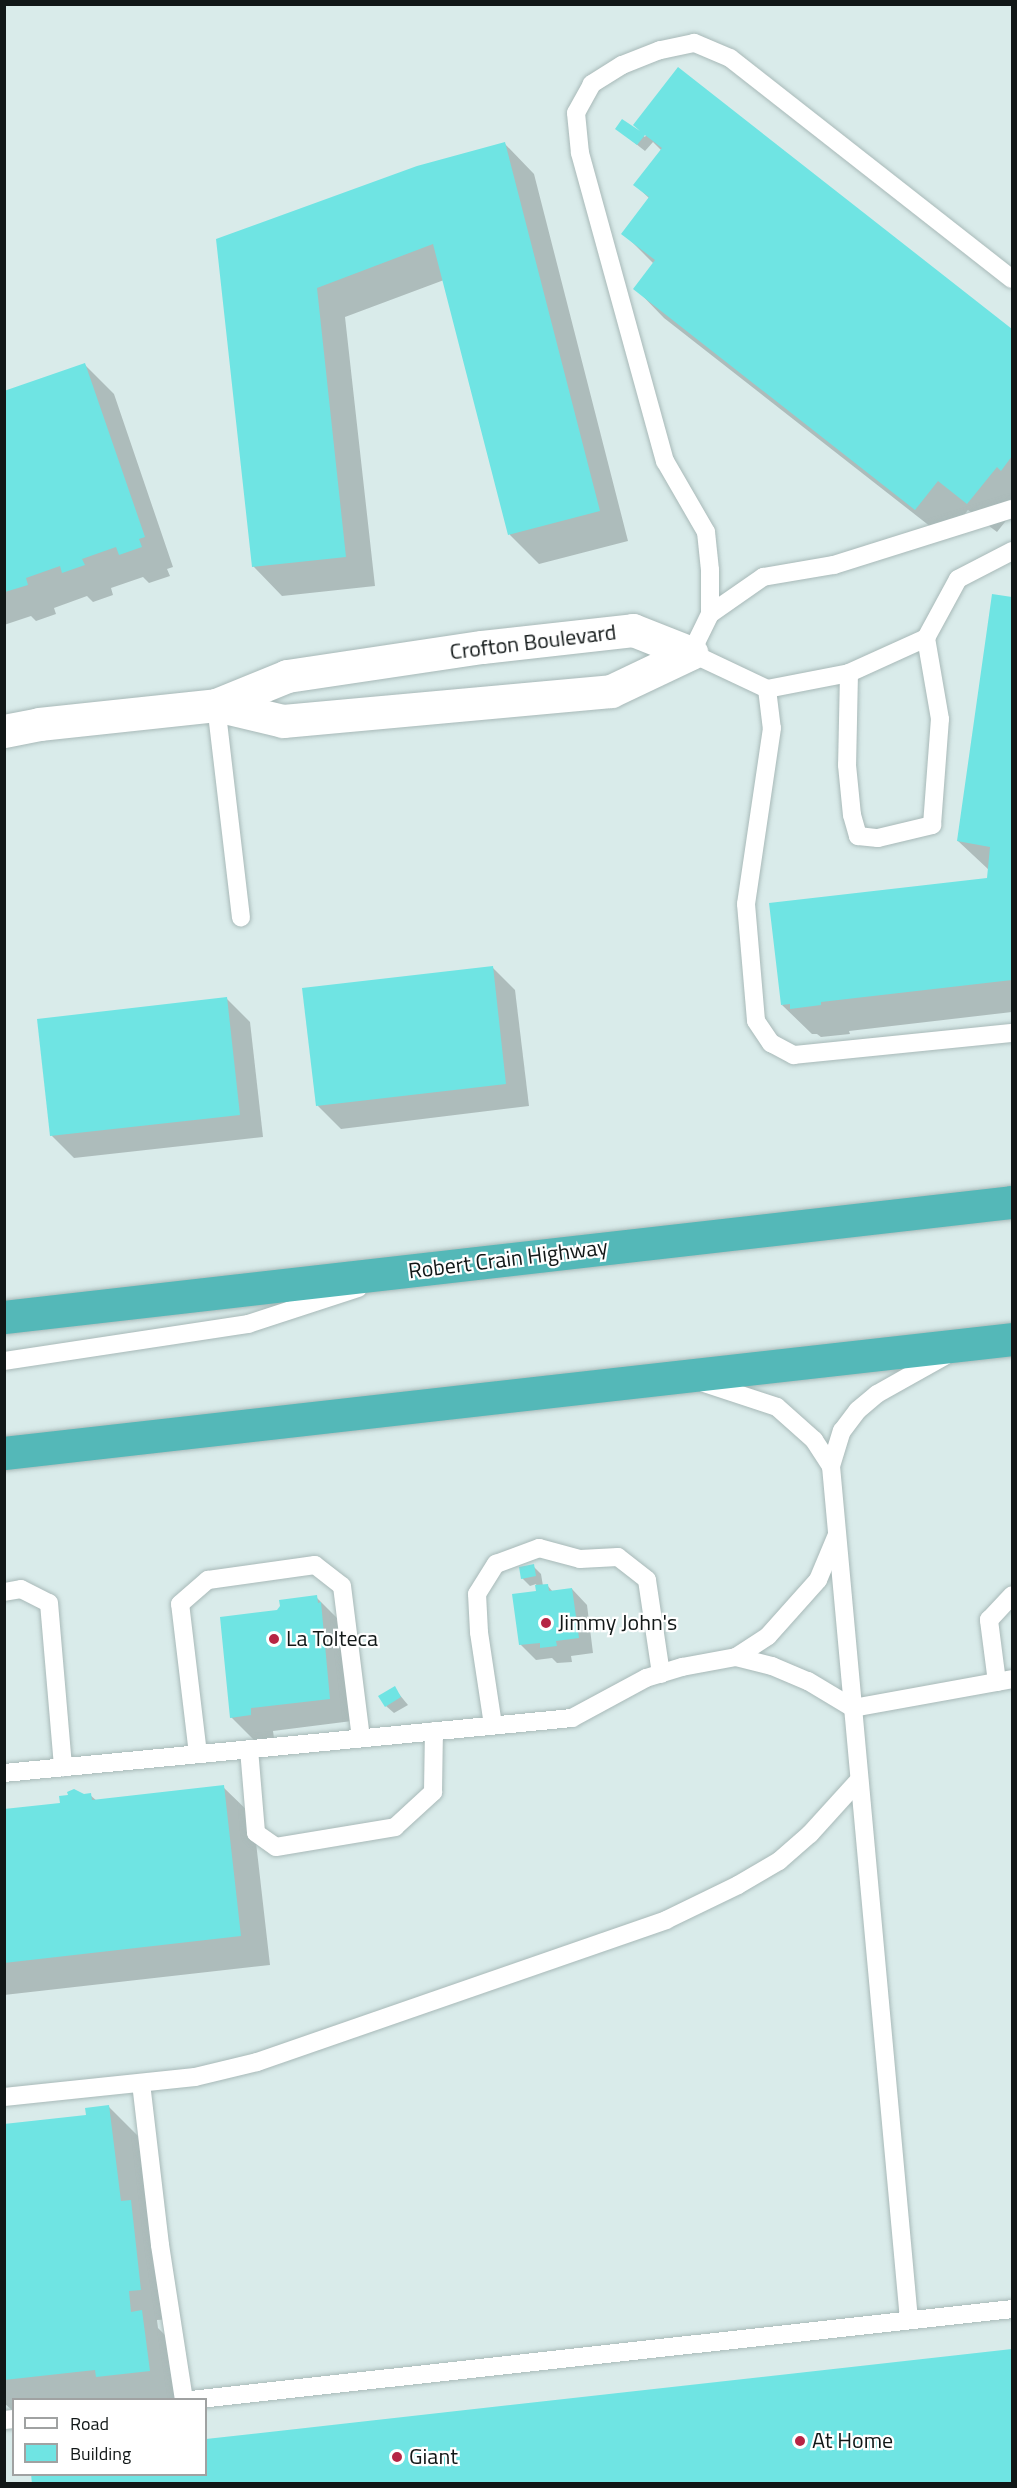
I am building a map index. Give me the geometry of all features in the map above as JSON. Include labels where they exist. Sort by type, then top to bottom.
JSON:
[{"type":"highway","name":"Robert Crain Highway","points":[[4,1317],[1012,1202]]},
{"type":"highway","points":[[4,1453],[1012,1339]]},
{"type":"street","name":"Crofton Boulevard","points":[[4,731],[39,724],[216,705],[287,676],[482,647],[633,630],[691,653]]},
{"type":"street","name":"Crofton Boulevard","points":[[216,705],[283,722],[610,691],[691,653]]},
{"type":"lane","points":[[1012,279],[730,58],[694,43],[660,50],[622,65],[592,84],[576,113],[580,153],[665,461],[706,532],[710,570],[710,614],[691,653],[767,689],[849,673],[926,638],[958,579],[1012,550]]},
{"type":"lane","points":[[710,614],[763,577],[834,565],[1012,509]]},
{"type":"lane","points":[[849,673],[847,765],[852,815],[858,836],[878,838],[932,825],[940,719],[926,638]]},
{"type":"lane","points":[[767,689],[772,728],[746,904],[756,1021],[771,1043],[794,1055],[1012,1033]]},
{"type":"lane","points":[[216,705],[241,918]]},
{"type":"lane","points":[[4,1361],[248,1324],[416,1270]]},
{"type":"lane","points":[[909,2320],[831,1466],[842,1431],[858,1410],[877,1394],[965,1344]]},
{"type":"lane","points":[[685,1377],[777,1407],[814,1440],[831,1466]]},
{"type":"lane","points":[[736,1658],[768,1636],[818,1580],[837,1533]]},
{"type":"lane","points":[[493,1725],[479,1632],[477,1594],[496,1564],[539,1548],[580,1559],[618,1557],[647,1580],[661,1674]]},
{"type":"lane","points":[[198,1754],[180,1604],[208,1580],[315,1565],[342,1586],[362,1738]]},
{"type":"lane","points":[[4,1592],[21,1589],[49,1603],[63,1767]]},
{"type":"lane","points":[[4,1773],[572,1718],[661,1674],[682,1667],[736,1658],[772,1666],[808,1681],[853,1708],[1005,1681],[989,1620],[1012,1595]]},
{"type":"lane","points":[[249,1749],[256,1833],[276,1847],[395,1827],[433,1792],[434,1731]]},
{"type":"lane","points":[[4,2097],[195,2077],[257,2062],[666,1920],[738,1885],[779,1861],[810,1834],[859,1780]]},
{"type":"lane","points":[[141,2083],[160,2246],[184,2398]]},
{"type":"lane","points":[[207,2398],[1012,2309]]},
{"type":"building","points":[[678,67],[1012,329],[1012,456],[1001,471],[997,467],[967,504],[938,481],[915,510],[633,289],[655,260],[621,234],[649,197],[633,185],[662,148],[645,135],[637,145],[615,129],[622,119],[640,131],[633,125]]},
{"type":"building","points":[[505,142],[600,511],[508,535],[433,244],[317,288],[346,557],[252,567],[216,239],[417,166]]},
{"type":"building","points":[[85,363],[145,537],[139,539],[142,547],[119,555],[116,547],[82,559],[85,565],[62,573],[60,566],[26,578],[28,585],[5,592],[4,391]]},
{"type":"building","points":[[992,594],[1012,597],[1012,980],[821,1002],[821,1005],[790,1009],[790,1004],[781,1005],[769,903],[987,878],[990,847],[957,841]]},
{"type":"building","points":[[493,966],[506,1084],[316,1106],[302,988]]},
{"type":"building","points":[[227,997],[240,1115],[50,1136],[37,1019]]},
{"type":"building","points":[[534,1564],[536,1576],[521,1579],[519,1567]]},
{"type":"building","name":"Jimmy John's","points":[[548,1584],[549,1591],[572,1588],[579,1638],[556,1641],[557,1646],[540,1648],[540,1643],[519,1645],[512,1594],[536,1591],[535,1585]]},
{"type":"building","name":"La Tolteca","points":[[317,1595],[318,1603],[321,1602],[330,1699],[251,1708],[251,1715],[230,1718],[220,1617],[277,1610],[280,1606],[279,1600]]},
{"type":"building","points":[[395,1686],[401,1697],[385,1707],[378,1696]]},
{"type":"building","points":[[224,1785],[241,1936],[4,1963],[4,1809],[60,1803],[59,1796],[68,1795],[67,1792],[74,1789],[84,1794],[91,1793],[92,1800]]},
{"type":"building","points":[[109,2105],[121,2201],[131,2200],[141,2290],[129,2291],[131,2312],[142,2310],[150,2371],[96,2377],[95,2370],[4,2380],[4,2124],[86,2115],[85,2108]]},
{"type":"building","name":"At Home","points":[[1012,2349],[1012,2484],[32,2484],[31,2476],[207,2476],[207,2439]]},
{"type":"place","name":"Jimmy John's","points":[[546,1623]]},
{"type":"place","name":"La Tolteca","points":[[274,1639]]},
{"type":"place","name":"At Home","points":[[800,2441]]},
{"type":"place","name":"Giant","points":[[397,2457]]}]
